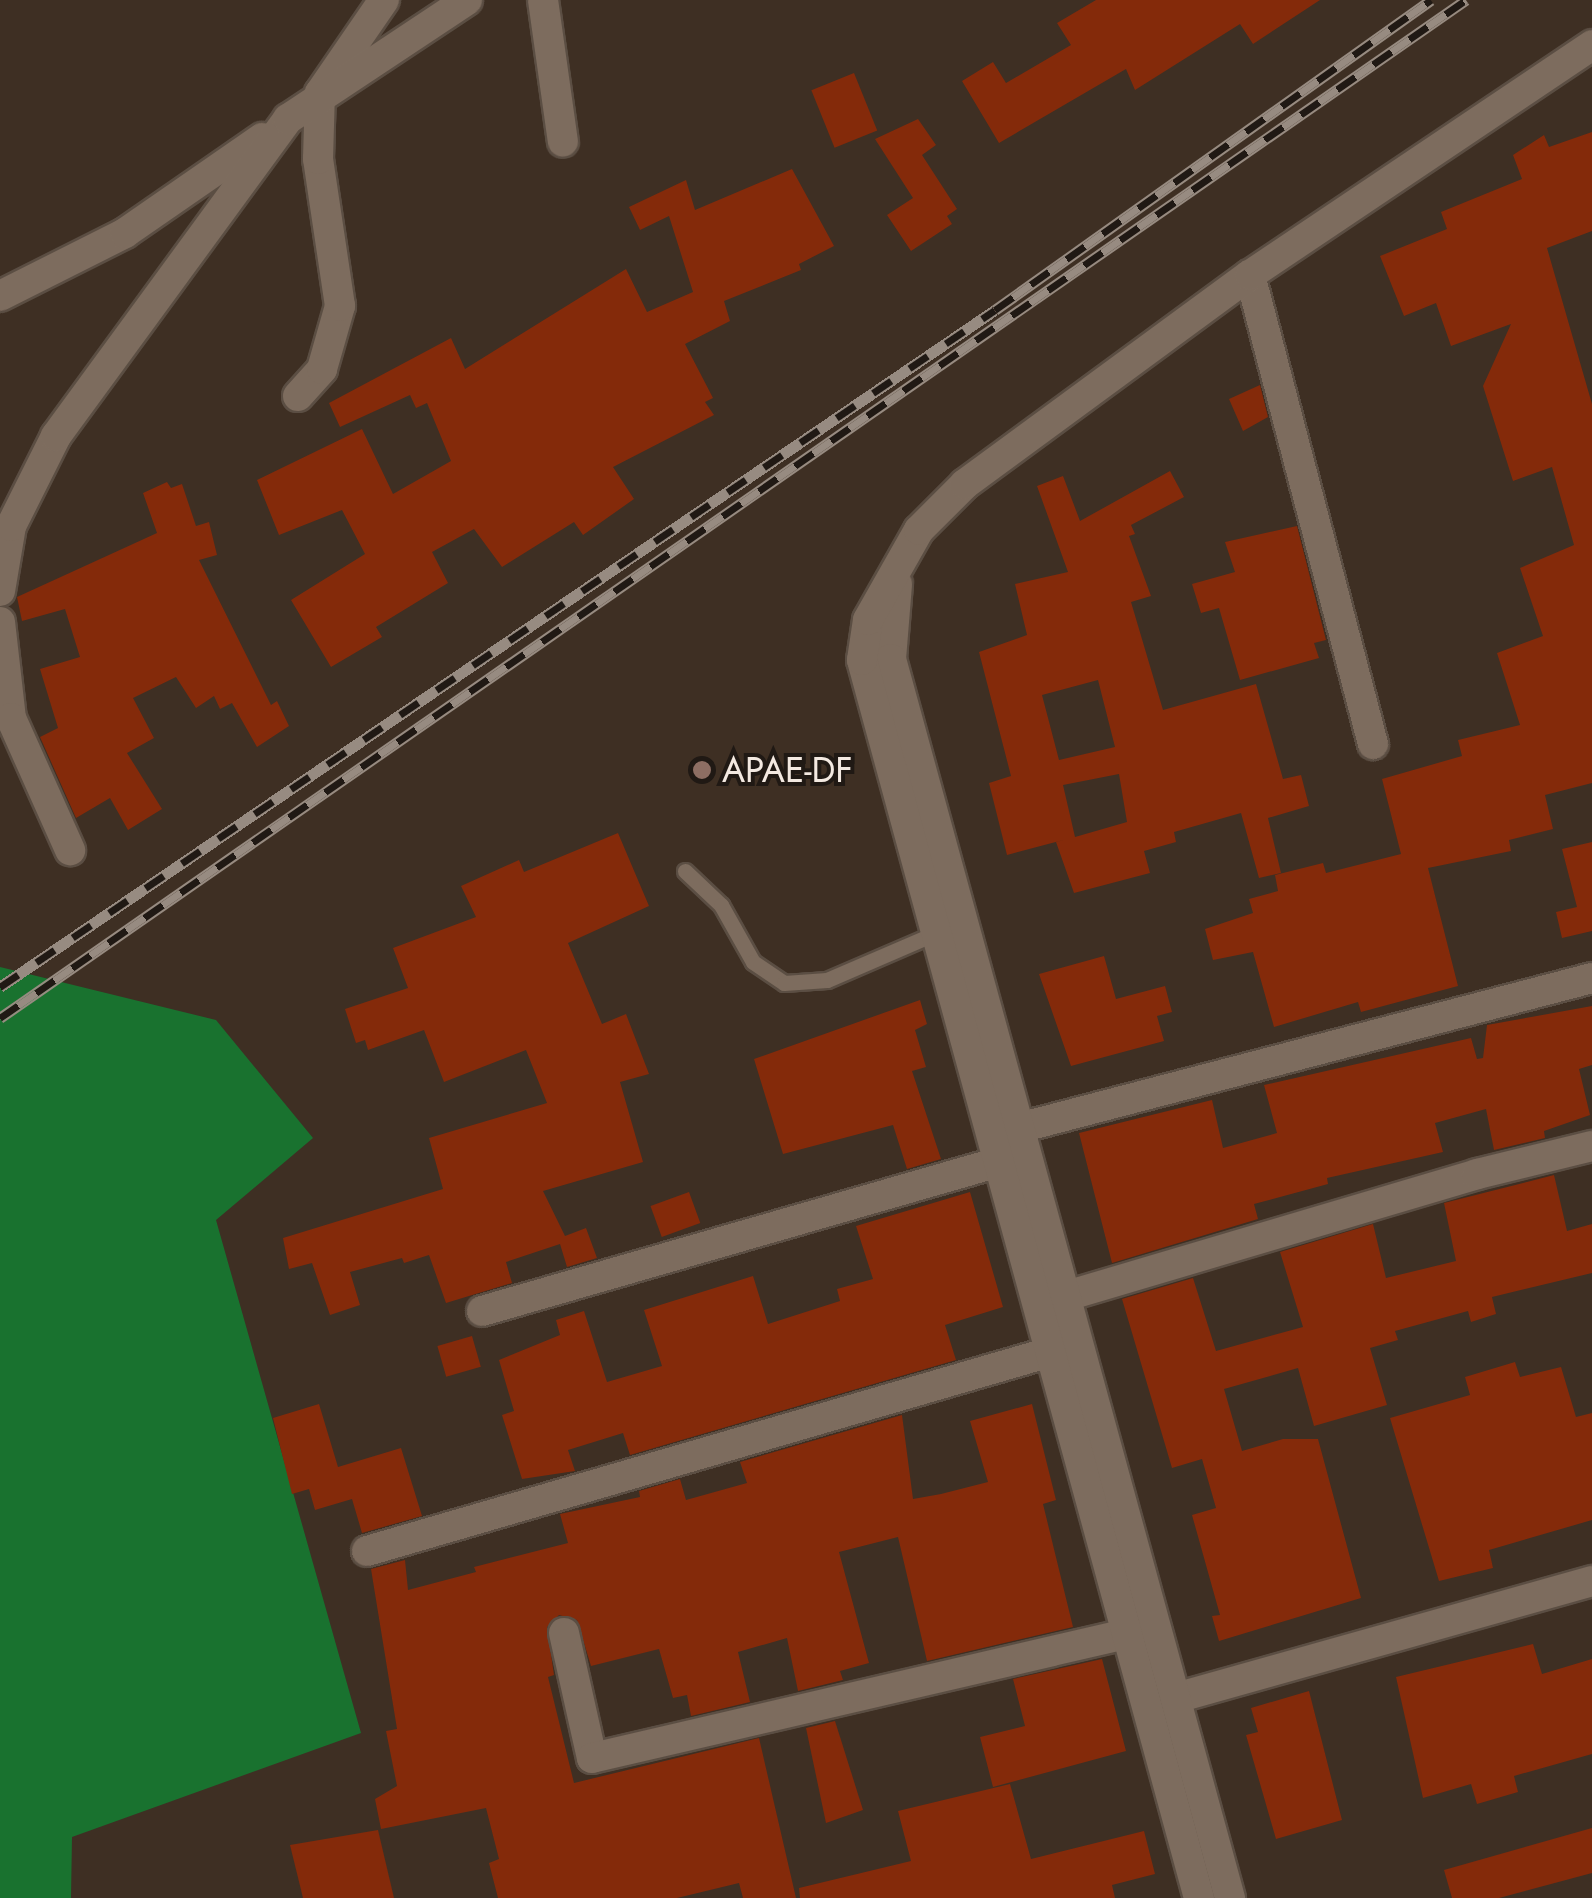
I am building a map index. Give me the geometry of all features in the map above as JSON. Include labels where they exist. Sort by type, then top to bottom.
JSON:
[{"type":"street","points":[[298,396],[322,369],[340,306],[318,159],[320,93],[384,0]]},
{"type":"street","points":[[0,296],[124,233],[288,120],[320,93],[421,36],[467,0]]},
{"type":"street","points":[[543,0],[563,142]]},
{"type":"street","points":[[1199,1898],[1130,1633],[862,660],[868,620],[919,530],[965,484],[1250,275],[1592,46]]},
{"type":"street","points":[[0,591],[11,526],[56,436],[288,120]]},
{"type":"street","points":[[1250,275],[1373,744]]},
{"type":"street","points":[[898,566],[891,659],[1230,1898]]},
{"type":"street","points":[[0,622],[11,718],[70,850]]},
{"type":"street","points":[[1019,1128],[1592,978]]},
{"type":"street","points":[[1066,1296],[1592,1146]]},
{"type":"street","points":[[482,1311],[998,1162]]},
{"type":"street","points":[[368,1551],[1050,1352]]},
{"type":"street","points":[[1176,1698],[1592,1581]]},
{"type":"street","points":[[564,1633],[592,1758],[1130,1633]]},
{"type":"lane","points":[[685,872],[721,905],[752,962],[784,983],[827,980],[936,933]]},
{"type":"green space","points":[[0,967],[216,1020],[313,1138],[216,1220],[361,1733],[72,1837],[71,1898],[0,1898]]},
{"type":"building","points":[[1096,0],[1320,0],[1253,44],[1240,24],[1135,90],[1126,69],[999,143],[962,81],[993,62],[1006,83],[1071,45],[1057,23]]},
{"type":"building","points":[[854,73],[877,130],[835,148],[811,90]]},
{"type":"building","points":[[918,119],[936,145],[922,155],[957,209],[947,216],[952,224],[911,251],[887,215],[913,198],[875,139]]},
{"type":"building","points":[[1592,132],[1592,231],[1547,248],[1592,404],[1592,783],[1545,795],[1553,829],[1509,840],[1511,851],[1428,868],[1458,986],[1361,1012],[1358,1002],[1274,1027],[1253,952],[1213,960],[1205,929],[1253,913],[1249,899],[1278,891],[1275,875],[1323,863],[1326,873],[1401,854],[1382,779],[1462,756],[1458,740],[1520,725],[1497,653],[1543,636],[1520,568],[1574,545],[1552,467],[1513,481],[1483,386],[1511,324],[1451,346],[1436,303],[1404,316],[1380,256],[1447,229],[1441,212],[1522,179],[1513,155],[1544,135],[1549,147]]},
{"type":"building","points":[[792,169],[834,246],[799,264],[801,270],[724,301],[730,321],[685,344],[713,398],[705,402],[714,415],[613,467],[634,499],[583,535],[574,522],[502,567],[474,529],[432,552],[448,583],[376,627],[382,637],[331,667],[291,600],[365,554],[342,510],[279,535],[257,480],[362,429],[393,494],[451,461],[427,403],[416,408],[410,395],[340,427],[329,403],[451,338],[465,369],[626,269],[647,312],[693,292],[669,216],[640,230],[629,207],[686,180],[695,210]]},
{"type":"building","points":[[1260,385],[1268,417],[1243,431],[1229,399]]},
{"type":"building","points":[[1170,471],[1184,497],[1131,525],[1135,534],[1129,536],[1151,596],[1131,602],[1163,710],[1256,684],[1283,779],[1301,775],[1309,806],[1268,818],[1281,873],[1259,878],[1241,813],[1174,832],[1176,842],[1144,851],[1150,873],[1074,893],[1056,842],[1067,839],[1007,855],[989,783],[1011,776],[979,652],[1027,635],[1015,584],[1068,572],[1037,486],[1063,476],[1080,521]],"holes":[[[1098,680],[1115,747],[1059,760],[1042,695]],[[1119,774],[1127,822],[1075,837],[1063,785]]]},
{"type":"building","points":[[167,482],[171,488],[182,484],[196,526],[209,522],[217,555],[199,560],[271,705],[277,701],[289,726],[257,747],[232,703],[220,709],[214,696],[196,708],[176,677],[133,698],[154,738],[127,753],[162,809],[128,830],[110,798],[76,818],[40,737],[58,728],[40,669],[80,657],[65,609],[22,621],[17,597],[157,533],[143,493]]},
{"type":"building","points":[[1297,526],[1326,640],[1314,643],[1319,658],[1240,680],[1219,608],[1201,613],[1192,584],[1235,572],[1225,542]]},
{"type":"building","points":[[618,833],[649,906],[568,943],[602,1024],[626,1014],[649,1074],[620,1082],[643,1162],[543,1191],[565,1236],[586,1228],[597,1258],[567,1267],[560,1244],[506,1262],[512,1283],[446,1303],[429,1255],[404,1263],[402,1258],[350,1272],[360,1305],[330,1315],[312,1263],[289,1269],[283,1238],[443,1189],[429,1138],[547,1103],[526,1050],[444,1082],[424,1030],[368,1050],[365,1040],[356,1043],[345,1009],[408,988],[393,948],[476,917],[461,886],[519,860],[524,872]]},
{"type":"building","points":[[1592,842],[1592,931],[1562,938],[1556,912],[1577,907],[1562,849]]},
{"type":"building","points":[[1104,956],[1116,999],[1165,986],[1172,1012],[1157,1016],[1164,1041],[1071,1066],[1039,974]]},
{"type":"building","points":[[920,1000],[927,1024],[915,1030],[926,1067],[912,1071],[941,1159],[907,1169],[893,1125],[783,1154],[754,1059]]},
{"type":"building","points":[[1592,1006],[1592,1065],[1579,1069],[1590,1115],[1544,1131],[1545,1138],[1494,1150],[1486,1109],[1435,1123],[1443,1152],[1327,1178],[1328,1184],[1254,1204],[1258,1219],[1112,1263],[1079,1133],[1212,1100],[1223,1148],[1277,1133],[1264,1085],[1471,1038],[1477,1059],[1483,1058],[1487,1025]]},
{"type":"building","points":[[1554,1175],[1567,1231],[1592,1224],[1592,1273],[1492,1297],[1496,1314],[1471,1322],[1468,1311],[1395,1331],[1398,1340],[1370,1348],[1387,1405],[1314,1426],[1298,1368],[1224,1389],[1242,1451],[1283,1439],[1318,1439],[1361,1598],[1219,1641],[1212,1616],[1220,1615],[1192,1515],[1216,1508],[1202,1459],[1172,1468],[1122,1299],[1193,1278],[1216,1351],[1303,1327],[1280,1252],[1373,1224],[1386,1278],[1456,1261],[1444,1203]]},
{"type":"building","points":[[689,1192],[700,1223],[662,1237],[650,1206]]},
{"type":"building","points":[[970,1192],[1003,1307],[945,1325],[956,1360],[630,1455],[623,1433],[568,1450],[575,1471],[522,1479],[502,1415],[514,1411],[499,1360],[560,1335],[556,1320],[584,1311],[607,1382],[662,1366],[644,1310],[753,1276],[768,1324],[840,1301],[837,1289],[873,1279],[856,1226]]},
{"type":"building","points":[[472,1336],[481,1367],[446,1377],[437,1346]]},
{"type":"building","points":[[1515,1362],[1520,1377],[1561,1367],[1576,1417],[1592,1413],[1592,1520],[1489,1550],[1493,1568],[1439,1581],[1390,1418],[1470,1395],[1465,1377]]},
{"type":"building","points":[[319,1404],[338,1467],[401,1448],[422,1516],[362,1533],[352,1499],[315,1510],[309,1489],[292,1494],[273,1418]]},
{"type":"building","points":[[1032,1404],[1056,1500],[1043,1504],[1073,1627],[927,1661],[898,1537],[839,1552],[869,1663],[840,1671],[843,1680],[798,1691],[787,1638],[738,1652],[750,1702],[691,1716],[687,1695],[673,1698],[659,1649],[591,1666],[577,1620],[559,1615],[547,1627],[554,1675],[548,1677],[574,1783],[759,1738],[796,1898],[743,1898],[739,1883],[677,1898],[498,1898],[489,1863],[499,1859],[486,1808],[381,1829],[375,1799],[397,1786],[386,1731],[397,1729],[371,1569],[405,1560],[408,1590],[476,1572],[474,1567],[568,1543],[560,1514],[640,1497],[639,1491],[680,1479],[686,1500],[747,1483],[740,1462],[902,1415],[913,1499],[941,1494],[988,1482],[970,1421]]},
{"type":"building","points":[[1533,1644],[1542,1674],[1592,1659],[1592,1754],[1514,1776],[1518,1792],[1477,1804],[1471,1784],[1423,1798],[1396,1677]]},
{"type":"building","points":[[1102,1659],[1126,1751],[993,1787],[980,1737],[1025,1726],[1013,1679]]},
{"type":"building","points":[[1309,1691],[1342,1820],[1276,1839],[1246,1735],[1258,1732],[1251,1708]]},
{"type":"building","points":[[835,1721],[863,1810],[826,1823],[806,1728]]},
{"type":"building","points":[[1010,1784],[1031,1859],[1144,1831],[1155,1874],[1112,1885],[1115,1898],[800,1898],[799,1888],[911,1861],[898,1811]]},
{"type":"building","points":[[1592,1828],[1592,1873],[1499,1898],[1452,1898],[1444,1870]]},
{"type":"building","points":[[378,1830],[394,1898],[303,1898],[290,1845]]},
{"type":"railway","points":[[0,987],[995,310],[1431,0]]},
{"type":"railway","points":[[0,1018],[1466,0]]},
{"type":"place","name":"APAE-DF","points":[[702,770]]}]
